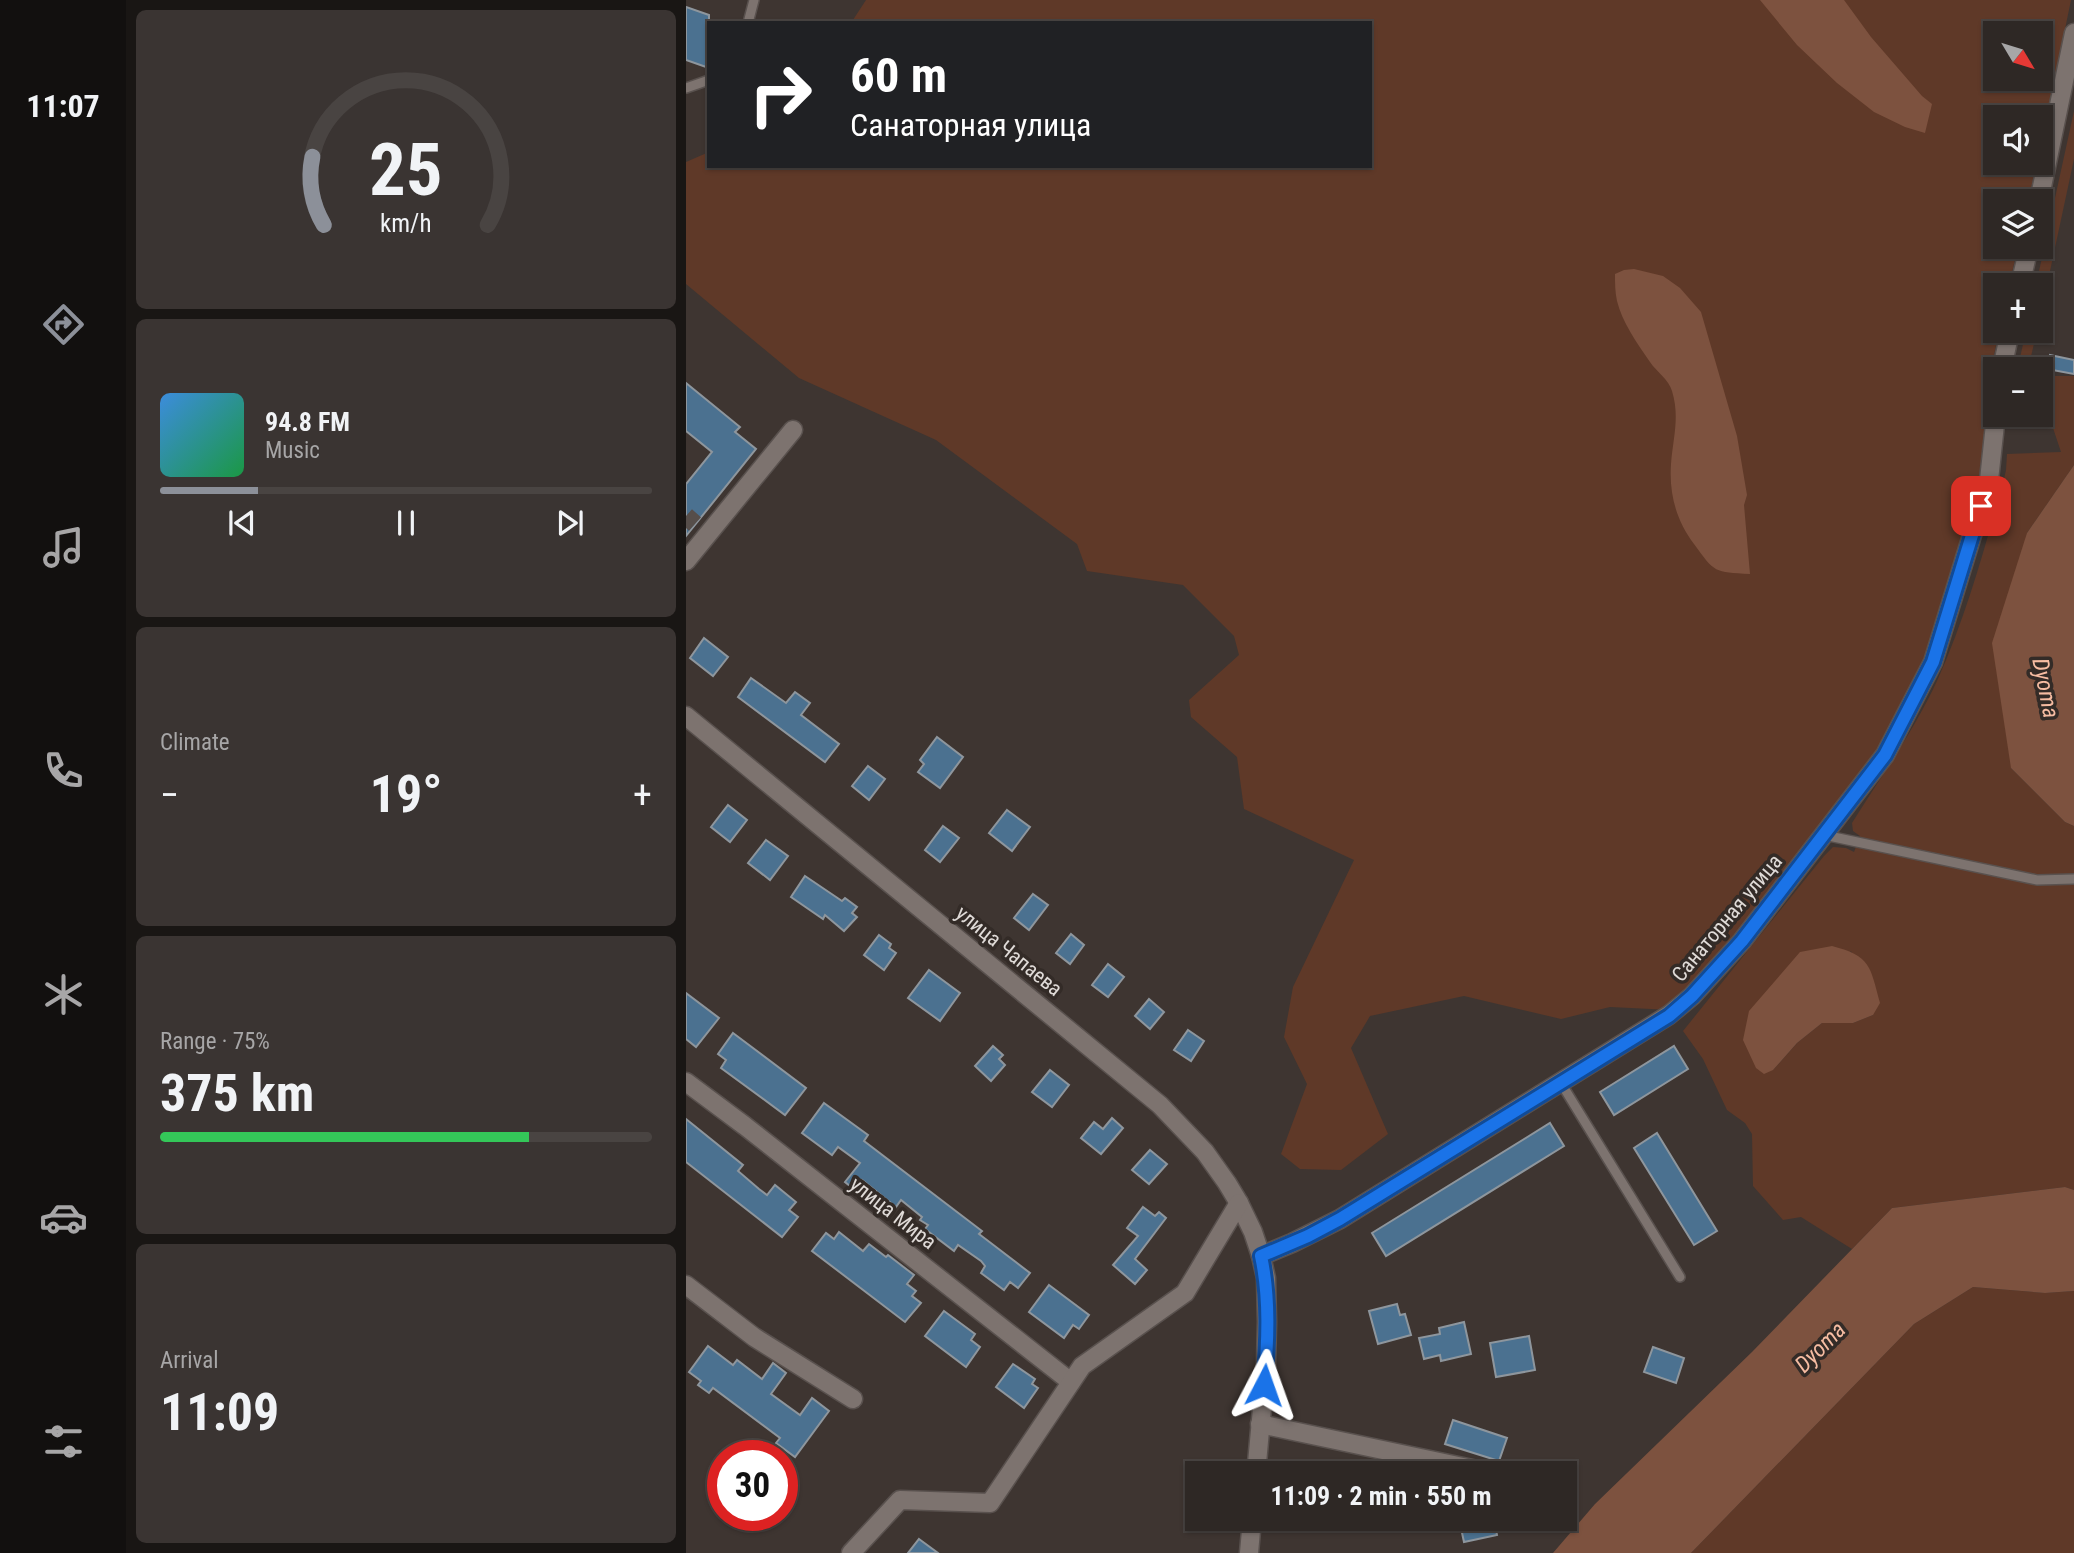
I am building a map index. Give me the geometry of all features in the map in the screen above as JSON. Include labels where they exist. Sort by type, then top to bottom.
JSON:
[{"type":"street","points":[[2042,189],[2074,33]]},
{"type":"street","name":"Санаторная улица","points":[[1261,1256],[1340,1219],[1669,1016],[1683,1005],[1742,941],[1885,755],[1933,662],[1989,480],[1995,427]]},
{"type":"street","points":[[686,561],[702,529],[793,430]]},
{"type":"street","name":"улица Чапаева","points":[[686,716],[1160,1105],[1205,1152],[1240,1203],[1261,1256],[1266,1278],[1266,1365],[1257,1461]]},
{"type":"street","name":"улица Мира","points":[[686,1082],[1071,1382]]},
{"type":"street","points":[[851,1553],[901,1500],[990,1503],[1082,1366],[1185,1293],[1240,1203]]},
{"type":"street","points":[[686,1285],[754,1337],[853,1399]]},
{"type":"street","points":[[1260,1424],[1435,1461]]},
{"type":"street","points":[[1249,1553],[1251,1531]]},
{"type":"lane","points":[[749,21],[754,0]]},
{"type":"lane","points":[[686,88],[707,81]]},
{"type":"lane","points":[[1824,835],[2037,880],[2074,879]]},
{"type":"lane","points":[[1561,1083],[1680,1277]]},
{"type":"shaded area","points":[[866,0],[2071,0],[2053,88],[2053,21],[1983,21],[1983,91],[2052,91],[2049,105],[1983,105],[1983,175],[2034,175],[2031,189],[1983,189],[1983,259],[2015,259],[2012,273],[1983,273],[1983,343],[1996,343],[1994,357],[1983,357],[1983,427],[1985,427],[1981,477],[1925,657],[1877,752],[1737,934],[1672,1010],[1610,1007],[1561,1019],[1464,996],[1370,1016],[1351,1048],[1388,1134],[1341,1170],[1300,1169],[1281,1154],[1307,1084],[1284,1037],[1293,987],[1354,860],[1244,809],[1237,757],[1191,717],[1189,700],[1239,655],[1234,636],[1183,585],[1087,571],[1077,544],[936,440],[799,378],[686,284],[686,162],[707,153],[707,168],[1372,168],[1372,21],[852,21]]},
{"type":"shaded area","points":[[2074,111],[2074,159],[2053,257],[2053,207]]},
{"type":"shaded area","points":[[2042,259],[2053,259],[2050,273],[2039,273]]},
{"type":"shaded area","points":[[2023,343],[2034,343],[2031,357],[2020,357]]},
{"type":"shaded area","points":[[2053,376],[2074,376],[2074,465],[2027,533],[2011,768],[2065,822],[2074,826],[2074,1190],[2065,1187],[1892,1208],[1852,1249],[1801,1217],[1783,1220],[1753,1186],[1752,1134],[1745,1123],[1727,1110],[1703,1059],[1683,1031],[1824,856],[1833,847],[1854,852],[1860,836],[1853,831],[1852,823],[1918,718],[1957,632],[2003,483],[2007,454],[2061,452],[2053,427]],"holes":[[[1851,951],[1873,1015],[1853,1023],[1822,1023],[1797,1043],[1773,1070]]]},
{"type":"shaded area","points":[[1973,1287],[2045,1293],[2074,1291],[2074,1553],[1691,1553],[1914,1324]]},
{"type":"water","points":[[1760,0],[1844,0],[1871,37],[1932,104],[1925,133],[1874,112],[1837,83],[1797,45]]},
{"type":"water","points":[[1634,269],[1663,276],[1680,288],[1701,312],[1737,436],[1747,495],[1744,505],[1750,574],[1729,573],[1711,566],[1688,535],[1678,516],[1671,475],[1676,419],[1672,391],[1630,332],[1616,298],[1615,274]]},
{"type":"water","name":"Dyoma","points":[[2074,465],[2074,826],[2065,822],[2011,768],[1992,643],[2027,533]]},
{"type":"water","points":[[1832,946],[1855,954],[1867,964],[1880,1003],[1873,1015],[1853,1023],[1822,1023],[1797,1043],[1773,1070],[1764,1074],[1756,1068],[1743,1040],[1749,1011],[1800,952]]},
{"type":"water","name":"Dyoma","points":[[2065,1187],[2074,1190],[2074,1291],[2045,1293],[1973,1287],[1914,1324],[1691,1553],[1553,1553],[1572,1531],[1577,1531],[1577,1525],[1595,1504],[1752,1352],[1892,1208]]},
{"type":"building","points":[[686,7],[709,15],[709,21],[707,67],[686,60]]},
{"type":"building","points":[[2050,355],[2074,360],[2074,374],[2053,370],[2053,357]]},
{"type":"building","points":[[686,383],[740,427],[735,432],[756,449],[686,536],[686,484],[712,452],[686,431]]},
{"type":"building","points":[[704,638],[728,657],[713,676],[690,658]]},
{"type":"building","points":[[751,678],[786,703],[795,692],[810,703],[801,715],[839,744],[825,762],[738,697]]},
{"type":"building","points":[[937,737],[963,757],[940,788],[918,772],[924,764],[920,760]]},
{"type":"building","points":[[868,766],[885,779],[869,800],[852,786]]},
{"type":"building","points":[[728,805],[747,820],[730,842],[711,827]]},
{"type":"building","points":[[1007,810],[1030,827],[1012,851],[989,833]]},
{"type":"building","points":[[943,826],[959,838],[940,862],[925,850]]},
{"type":"building","points":[[766,840],[788,856],[770,880],[748,863]]},
{"type":"building","points":[[805,876],[842,901],[845,898],[857,907],[852,913],[857,917],[844,931],[825,915],[823,919],[791,897]]},
{"type":"building","points":[[1033,894],[1048,905],[1029,930],[1014,918]]},
{"type":"building","points":[[1071,934],[1084,945],[1070,964],[1056,953]]},
{"type":"building","points":[[879,935],[891,944],[889,948],[896,953],[884,970],[864,955]]},
{"type":"building","points":[[1108,964],[1124,977],[1108,997],[1092,985]]},
{"type":"building","points":[[929,970],[960,993],[940,1021],[908,998]]},
{"type":"building","points":[[686,993],[719,1018],[696,1047],[686,1039]]},
{"type":"building","points":[[1149,999],[1164,1012],[1150,1029],[1135,1016]]},
{"type":"building","points":[[1188,1030],[1204,1041],[1191,1061],[1174,1050]]},
{"type":"building","points":[[733,1033],[806,1088],[785,1115],[721,1068],[726,1060],[718,1054]]},
{"type":"building","points":[[993,1046],[1003,1055],[999,1059],[1005,1065],[991,1081],[975,1066]]},
{"type":"building","points":[[1674,1046],[1688,1069],[1614,1115],[1600,1092]]},
{"type":"building","points":[[1050,1070],[1069,1085],[1052,1107],[1032,1092]]},
{"type":"building","points":[[824,1103],[868,1135],[864,1141],[982,1231],[979,1234],[1030,1273],[1018,1288],[1010,1282],[1004,1290],[981,1273],[985,1266],[981,1261],[958,1245],[954,1251],[925,1229],[928,1225],[920,1220],[922,1217],[901,1200],[896,1207],[862,1180],[855,1190],[845,1182],[860,1163],[838,1147],[832,1155],[802,1133]]},
{"type":"building","points":[[1112,1118],[1123,1128],[1101,1154],[1081,1138],[1094,1122],[1103,1129]]},
{"type":"building","points":[[686,1119],[743,1165],[738,1171],[759,1189],[767,1195],[775,1185],[796,1202],[789,1210],[798,1217],[782,1237],[686,1162]]},
{"type":"building","points":[[1550,1123],[1564,1146],[1386,1256],[1372,1233]]},
{"type":"building","points":[[1657,1133],[1717,1231],[1694,1245],[1634,1148]]},
{"type":"building","points":[[1150,1150],[1167,1164],[1149,1184],[1132,1170]]},
{"type":"building","points":[[1143,1207],[1155,1216],[1159,1212],[1166,1218],[1135,1259],[1147,1270],[1135,1284],[1113,1265],[1138,1236],[1127,1228]]},
{"type":"building","points":[[839,1232],[863,1251],[869,1244],[914,1275],[907,1284],[916,1291],[912,1296],[921,1303],[905,1322],[812,1251],[826,1233],[834,1239]]},
{"type":"building","points":[[1049,1285],[1089,1315],[1079,1329],[1073,1325],[1064,1338],[1029,1312]]},
{"type":"building","points":[[1397,1304],[1400,1315],[1405,1314],[1411,1335],[1378,1344],[1369,1311]]},
{"type":"building","points":[[944,1311],[975,1334],[971,1340],[980,1347],[966,1367],[925,1336]]},
{"type":"building","points":[[1464,1322],[1471,1354],[1441,1361],[1440,1355],[1424,1359],[1419,1338],[1440,1334],[1439,1328]]},
{"type":"building","points":[[1529,1336],[1535,1370],[1496,1377],[1490,1343]]},
{"type":"building","points":[[708,1346],[733,1365],[737,1360],[762,1379],[773,1363],[786,1373],[771,1394],[800,1415],[812,1398],[829,1411],[798,1453],[798,1440],[778,1440],[780,1438],[713,1388],[709,1393],[698,1385],[701,1381],[689,1372]]},
{"type":"building","points":[[1653,1347],[1684,1358],[1676,1383],[1644,1372]]},
{"type":"building","points":[[1013,1364],[1035,1379],[1032,1384],[1038,1388],[1024,1408],[996,1387]]},
{"type":"building","points":[[1453,1420],[1507,1438],[1499,1461],[1445,1444]]},
{"type":"building","points":[[1462,1531],[1496,1531],[1497,1535],[1464,1542]]},
{"type":"building","points":[[919,1539],[938,1553],[908,1553]]},
{"type":"tunnel","points":[[686,516],[695,524]]},
{"type":"route","points":[[1264,1385],[1266,1278],[1261,1256],[1340,1219],[1669,1016],[1692,996],[1742,941],[1885,755],[1933,662],[1981,506]]}]
